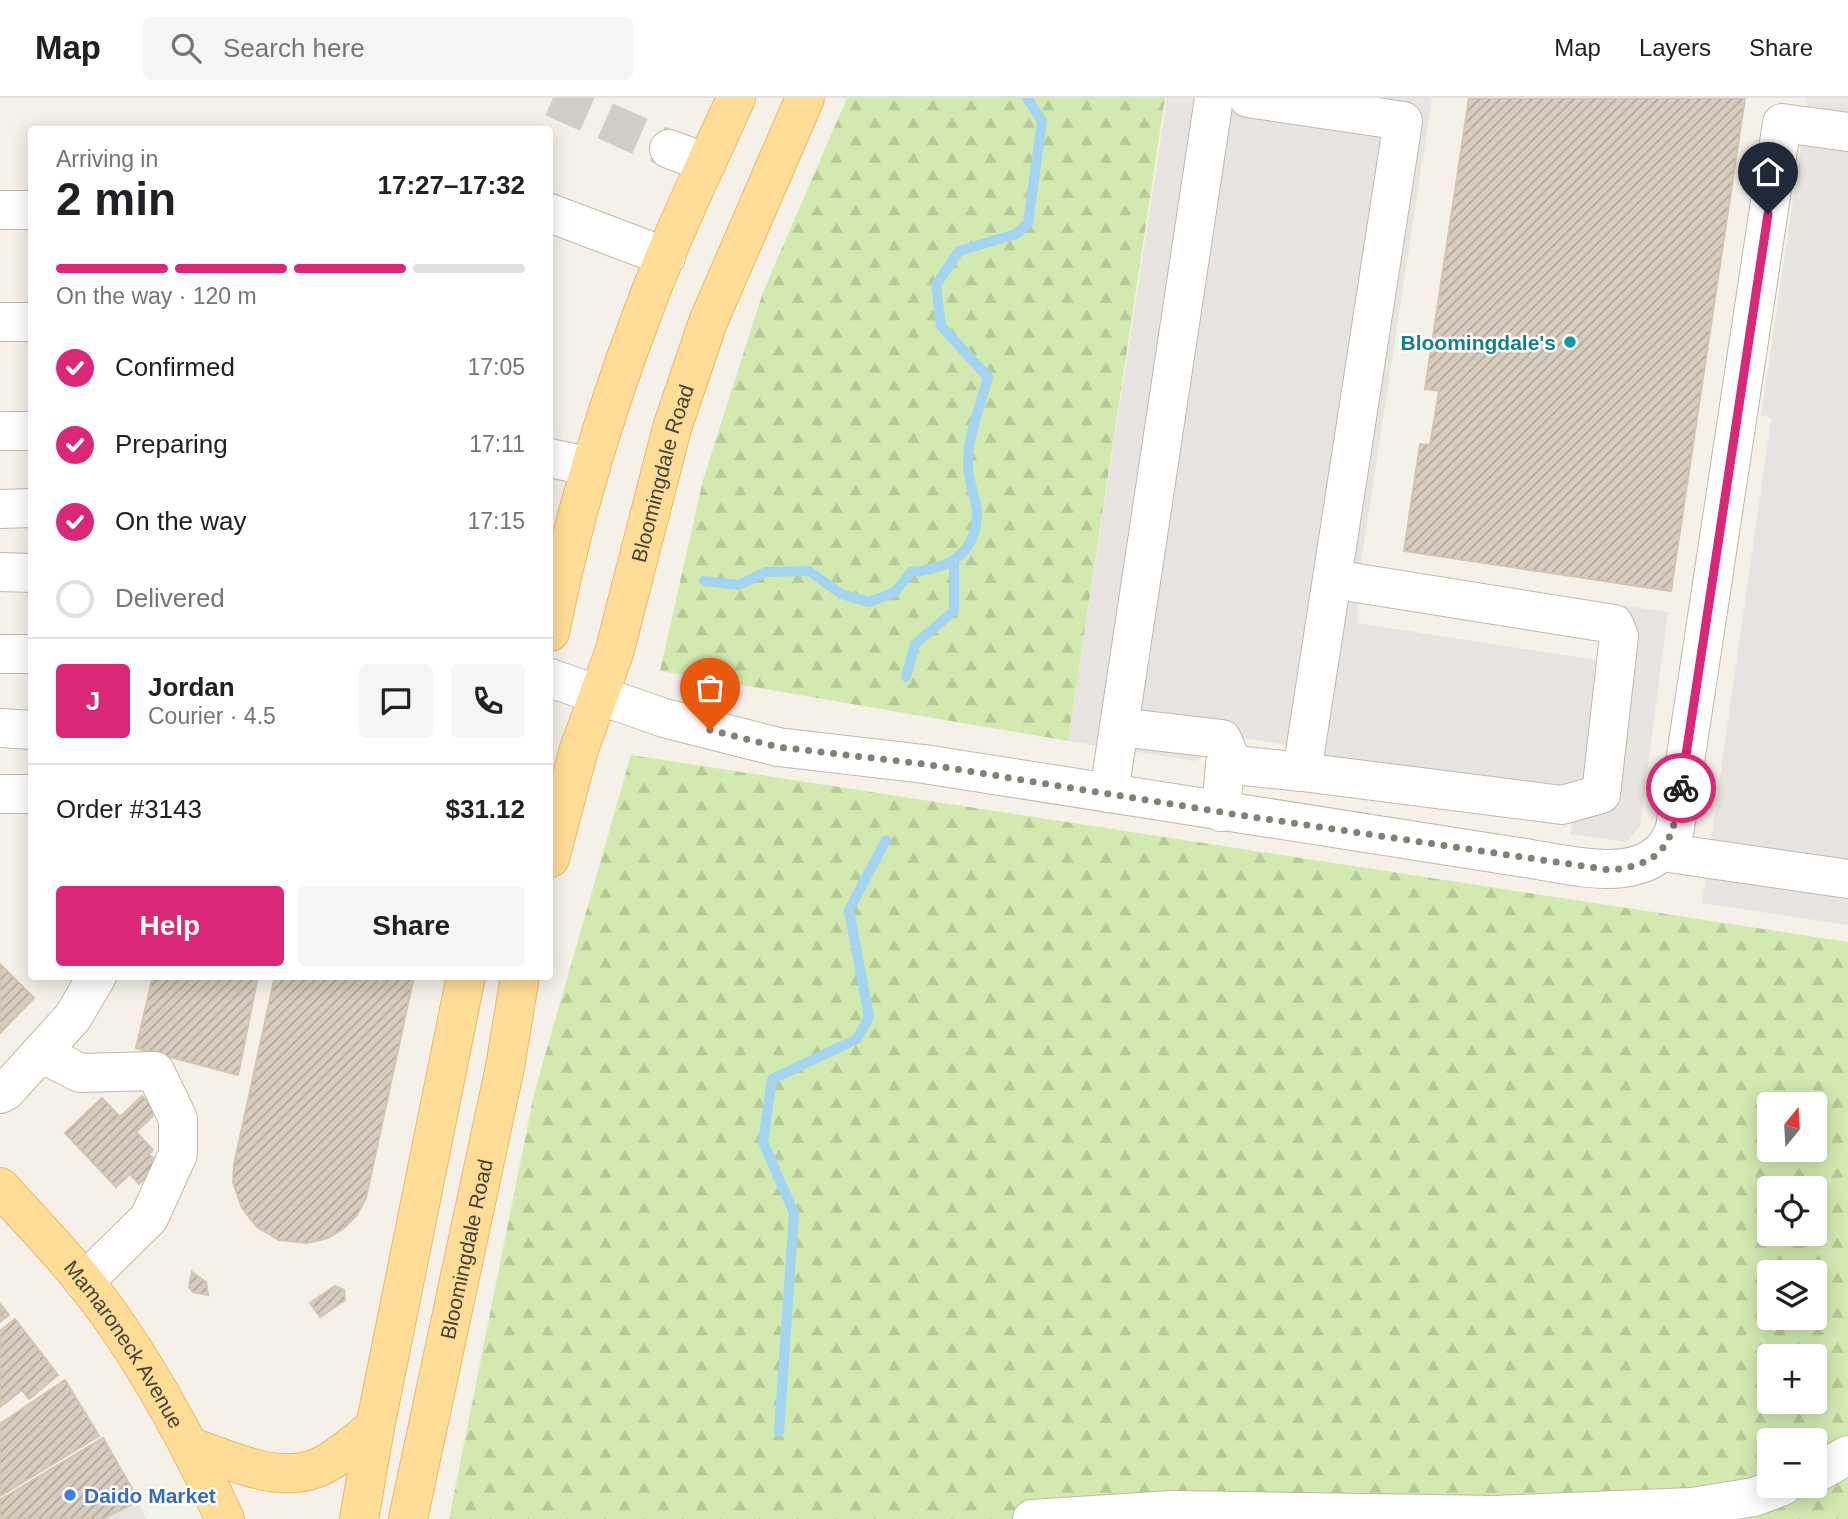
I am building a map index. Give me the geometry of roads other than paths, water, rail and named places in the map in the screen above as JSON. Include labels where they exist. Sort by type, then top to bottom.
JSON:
[{"type":"main road","points":[[553,606],[615,388],[666,257],[736,98]]},
{"type":"main road","name":"Bloomingdale Road","points":[[553,847],[579,749],[614,653],[672,428],[708,322],[805,98]]},
{"type":"main road","points":[[359,1519],[465,980]]},
{"type":"main road","name":"Bloomingdale Road","points":[[408,1519],[505,1067],[519,980]]},
{"type":"main road","name":"Mamaroneck Avenue","points":[[0,1188],[117,1325],[156,1385],[191,1447],[225,1519]]},
{"type":"main road","points":[[191,1447],[260,1470],[299,1473],[328,1462],[375,1427]]},
{"type":"street","points":[[1109,793],[1214,98]]},
{"type":"street","points":[[1248,98],[1405,109],[1302,772]]},
{"type":"street","points":[[1662,852],[1675,828],[1782,124],[1848,132]]},
{"type":"street","points":[[669,149],[707,163]]},
{"type":"street","points":[[0,210],[28,210]]},
{"type":"street","points":[[553,214],[666,257]]},
{"type":"street","points":[[0,323],[28,322]]},
{"type":"street","points":[[0,431],[28,431]]},
{"type":"street","points":[[553,459],[591,467]]},
{"type":"street","points":[[0,509],[28,508]]},
{"type":"street","points":[[0,572],[28,573]]},
{"type":"street","points":[[1221,812],[1225,764],[1562,805],[1601,794],[1619,636],[1614,624],[1332,579]]},
{"type":"street","points":[[0,654],[28,654]]},
{"type":"street","points":[[553,679],[664,718],[778,747],[924,764],[1610,870],[1630,868],[1662,852],[1848,879]]},
{"type":"street","points":[[1119,727],[1222,739],[1233,765]]},
{"type":"street","points":[[0,729],[28,730]]},
{"type":"street","points":[[0,794],[28,794]]},
{"type":"street","points":[[0,1094],[6,1091],[73,1017],[95,980]]},
{"type":"street","points":[[41,1053],[80,1073],[155,1071],[178,1119],[178,1154],[149,1218],[83,1282]]},
{"type":"street","points":[[1827,1467],[1848,1455]]},
{"type":"street","points":[[1032,1519],[1172,1510],[1495,1515],[1666,1508],[1757,1496]]},
{"type":"waterway","points":[[704,581],[739,585],[766,572],[809,571],[841,594],[869,602],[895,592],[911,572],[936,568],[957,558],[965,550],[971,541],[977,515],[968,469],[969,452],[972,430],[988,377],[941,326],[936,285],[959,251],[1016,234],[1028,223],[1042,121],[1027,98]]},
{"type":"waterway","points":[[906,677],[915,644],[954,611],[954,562]]},
{"type":"waterway","points":[[779,1432],[794,1213],[763,1142],[772,1079],[857,1039],[869,1017],[849,910],[886,840]]},
{"type":"tunnel","points":[[553,98],[669,149]]},
{"type":"place","name":"Bloomingdale's","points":[[1570,342]]},
{"type":"place","name":"Daido Market","points":[[70,1495]]}]
